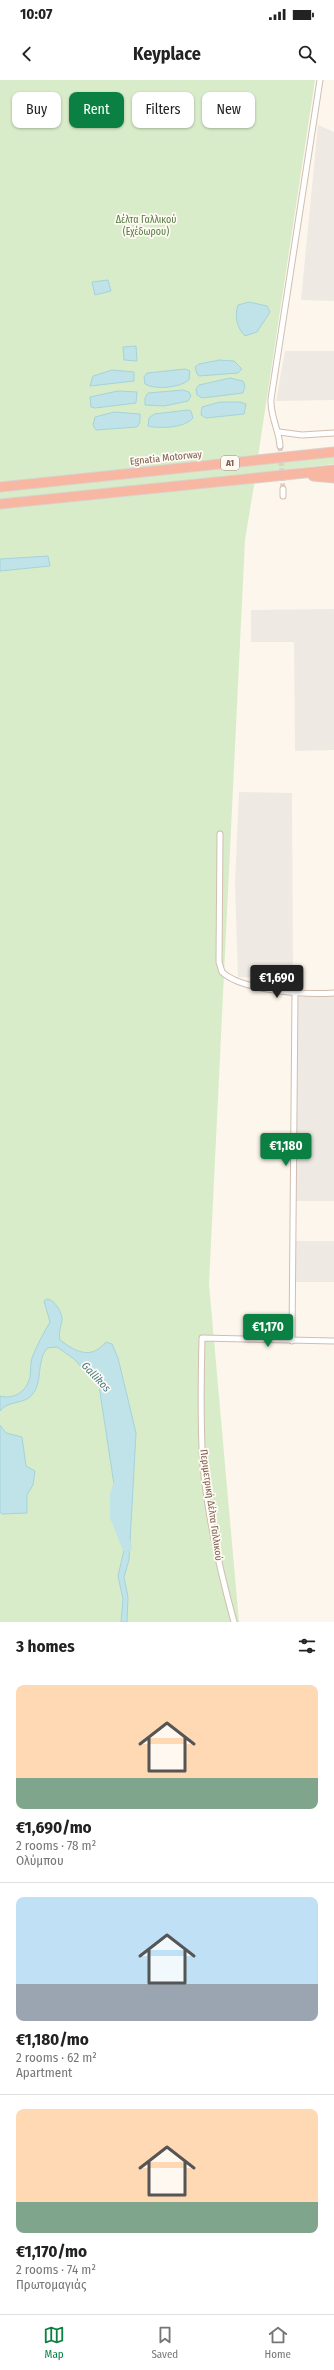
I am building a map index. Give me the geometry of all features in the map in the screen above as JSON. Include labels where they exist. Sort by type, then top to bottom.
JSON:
[{"type":"highway","name":"Egnatia Motorway","points":[[0,487],[334,452]]},
{"type":"highway","name":"Α1","points":[[0,504],[334,470]]},
{"type":"highway","points":[[296,474],[334,478]]},
{"type":"street","points":[[280,446],[279,432],[272,420],[271,399],[320,80]]},
{"type":"street","points":[[279,432],[302,435],[334,433]]},
{"type":"street","points":[[283,489],[283,496]]},
{"type":"street","points":[[220,834],[219,967],[225,975],[268,989],[295,994],[334,993]]},
{"type":"street","points":[[295,994],[292,1341],[334,1341]]},
{"type":"street","name":"Περιμετρική Δέλτα Γαλλικού","points":[[234,1622],[220,1572],[203,1467],[201,1415],[202,1338],[292,1341]]},
{"type":"shaded area","points":[[318,125],[334,132],[334,301],[301,300]]},
{"type":"shaded area","points":[[285,351],[334,351],[334,400],[276,401]]},
{"type":"shaded area","points":[[334,609],[334,750],[295,751],[294,642],[251,642],[251,610]]},
{"type":"shaded area","points":[[239,792],[292,793],[293,978],[238,977],[235,884]]},
{"type":"shaded area","points":[[334,995],[334,1201],[296,1201],[296,1003],[299,997]]},
{"type":"shaded area","points":[[295,1241],[334,1241],[334,1282],[295,1282]]},
{"type":"green space","name":"Δέλτα Γαλλικού (Εχέδωρου)","points":[[0,80],[315,80],[257,463],[334,455],[334,464],[256,473],[245,540],[209,1284],[239,1622],[0,1622]]},
{"type":"water","points":[[108,280],[111,291],[95,295],[92,282]]},
{"type":"water","points":[[249,302],[267,306],[270,312],[257,332],[245,336],[238,326],[236,313],[238,305]]},
{"type":"water","points":[[136,346],[137,361],[124,360],[123,347]]},
{"type":"water","points":[[219,360],[234,361],[242,369],[238,373],[199,376],[197,374],[195,367],[199,364]]},
{"type":"water","points":[[185,369],[190,371],[189,380],[185,383],[167,387],[155,387],[145,384],[144,377],[147,373]]},
{"type":"water","points":[[112,370],[134,372],[134,381],[90,386],[93,376]]},
{"type":"water","points":[[230,378],[243,381],[245,386],[243,393],[202,398],[197,395],[196,389],[199,385]]},
{"type":"water","points":[[183,390],[189,392],[191,396],[188,401],[164,406],[145,405],[145,398],[148,393]]},
{"type":"water","points":[[118,391],[137,392],[136,403],[95,408],[91,407],[90,397]]},
{"type":"water","points":[[220,402],[240,402],[246,404],[244,414],[206,418],[201,415],[202,407]]},
{"type":"water","points":[[188,410],[191,411],[193,418],[184,424],[172,427],[148,426],[149,418],[154,414]]},
{"type":"water","points":[[114,412],[140,414],[140,422],[137,427],[96,430],[93,425],[95,417]]},
{"type":"water","points":[[48,556],[50,566],[0,571],[0,559]]},
{"type":"water","points":[[47,1299],[55,1303],[62,1316],[59,1335],[60,1340],[72,1348],[83,1352],[95,1351],[106,1342],[112,1344],[118,1358],[136,1433],[129,1560],[124,1577],[128,1597],[127,1622],[121,1622],[123,1599],[118,1576],[124,1550],[99,1386],[74,1359],[57,1347],[47,1348],[42,1360],[37,1385],[32,1395],[24,1400],[7,1405],[0,1411],[0,1396],[10,1397],[19,1393],[28,1382],[32,1358],[50,1322],[44,1301]]},
{"type":"water","points":[[0,1425],[6,1433],[22,1437],[26,1466],[35,1471],[33,1485],[27,1495],[27,1513],[2,1514],[0,1512]]},
{"type":"waterway","name":"Gallikos","points":[[120,1480],[115,1494],[115,1517],[127,1547]]},
{"type":"tunnel","points":[[280,446],[283,489]]}]
